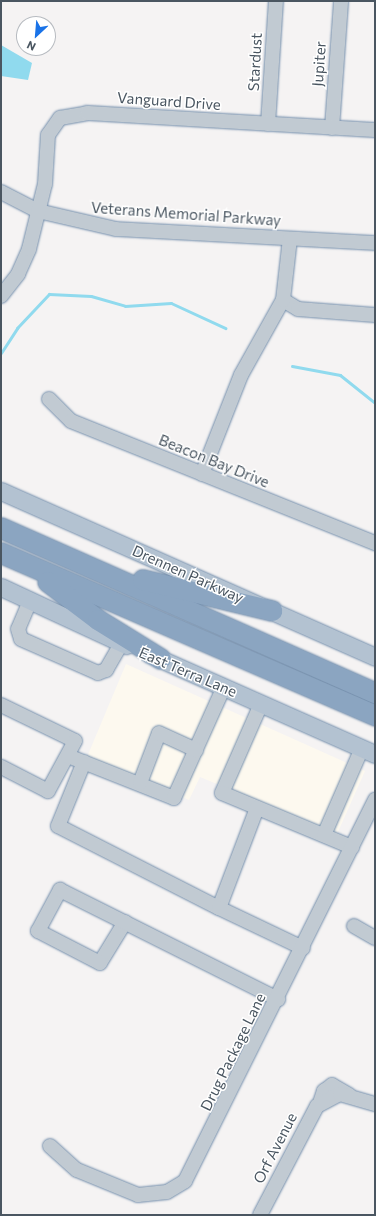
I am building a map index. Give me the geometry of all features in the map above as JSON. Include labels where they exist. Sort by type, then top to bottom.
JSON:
[{"type":"highway","points":[[1,528],[375,693]]},
{"type":"highway","points":[[1,553],[375,716]]},
{"type":"highway","points":[[24,563],[98,620],[161,659]]},
{"type":"highway","points":[[89,567],[272,611]]},
{"type":"main road","name":"Drennen Parkway","points":[[1,491],[375,657]]},
{"type":"main road","name":"East Terra Lane","points":[[1,587],[121,644],[161,659],[368,751]]},
{"type":"street","name":"Stardust","points":[[268,124],[276,1]]},
{"type":"street","name":"Jupiter","points":[[332,128],[341,1]]},
{"type":"street","name":"Vanguard Drive","points":[[1,296],[24,261],[45,184],[48,135],[60,118],[87,113],[375,130]]},
{"type":"street","name":"Veterans Memorial Parkway","points":[[1,192],[38,211],[116,229],[375,243]]},
{"type":"street","points":[[202,474],[230,400],[260,339],[284,300],[290,239]]},
{"type":"street","points":[[284,300],[298,309],[375,315]]},
{"type":"street","name":"Beacon Bay Drive","points":[[49,399],[71,421],[375,543]]},
{"type":"street","points":[[30,601],[18,629],[21,639],[98,673],[106,670],[121,644]]},
{"type":"street","points":[[68,756],[140,783],[174,798],[224,687]]},
{"type":"street","points":[[261,704],[222,793],[352,847]]},
{"type":"street","points":[[1,705],[75,741],[48,791],[1,767]]},
{"type":"street","points":[[140,783],[159,733],[196,750]]},
{"type":"street","points":[[324,835],[368,751]]},
{"type":"street","points":[[84,762],[58,826],[303,948]]},
{"type":"street","name":"Drug Package Lane","points":[[50,1146],[78,1170],[120,1190],[152,1195],[178,1187],[198,1162],[375,800]]},
{"type":"street","points":[[220,908],[257,808]]},
{"type":"street","points":[[125,922],[100,963],[38,931],[60,890],[125,922],[278,999]]},
{"type":"street","points":[[354,926],[375,938]]},
{"type":"street","name":"Orf Avenue","points":[[260,1215],[322,1101],[324,1091],[332,1085],[349,1095],[375,1104]]},
{"type":"shaded area","points":[[126,664],[365,771],[337,834],[200,777],[189,800],[87,757]]},
{"type":"water","points":[[1,45],[16,54],[16,56],[20,56],[32,63],[28,80],[1,76]]},
{"type":"waterway","points":[[1,353],[17,328],[49,294],[91,296],[125,306],[171,303],[225,328]]},
{"type":"waterway","points":[[292,366],[340,375],[375,403]]}]
